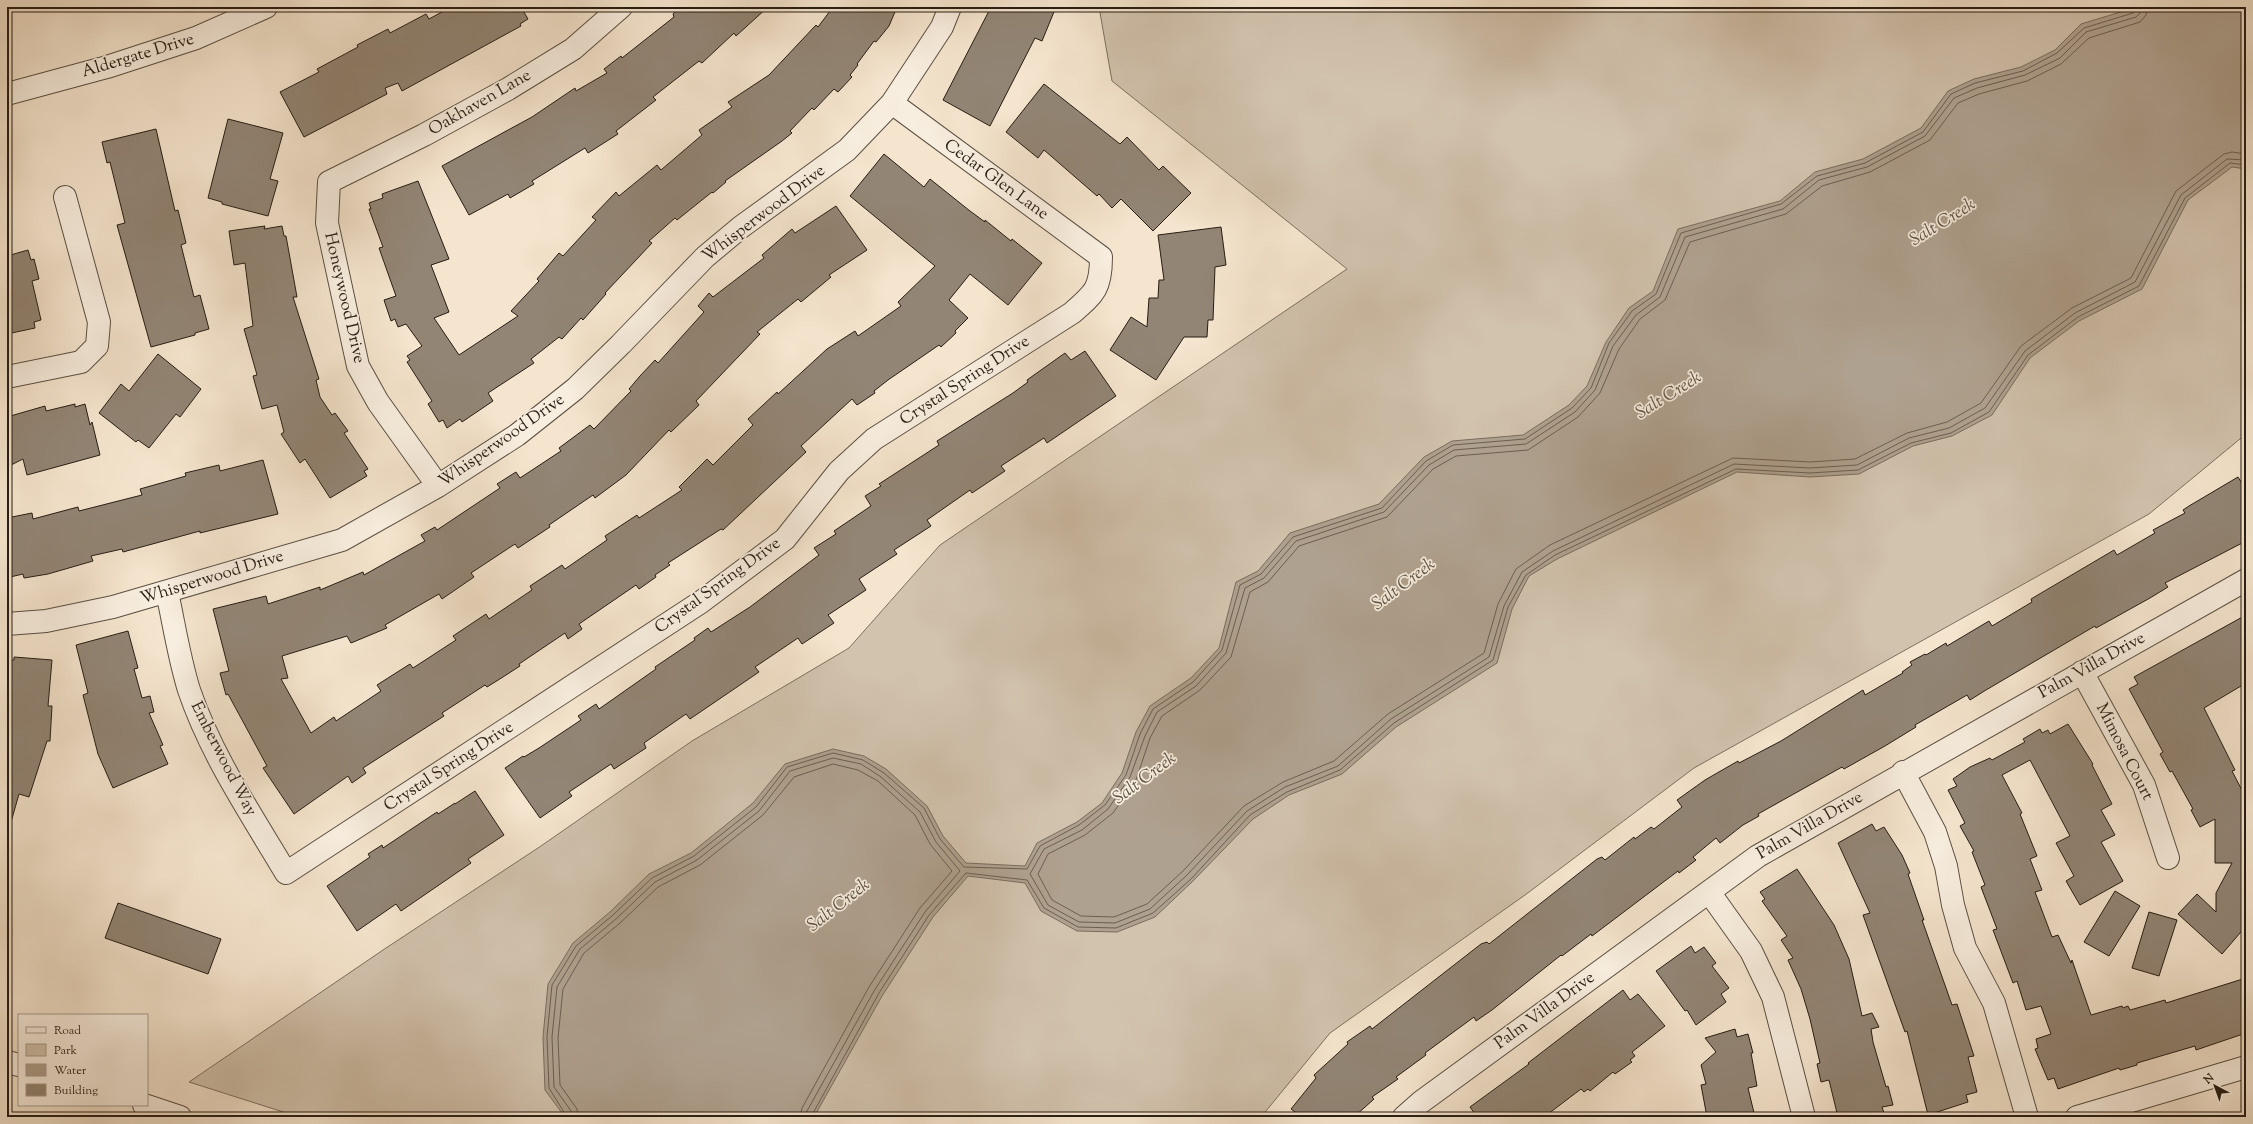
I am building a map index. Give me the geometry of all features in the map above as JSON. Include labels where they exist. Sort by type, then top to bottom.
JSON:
[{"type":"street","name":"Aldergate Drive","points":[[7,94],[107,67],[196,38],[266,7]]},
{"type":"street","name":"Oakhaven Lane","points":[[329,182],[424,135],[508,89],[573,49],[621,7]]},
{"type":"street","name":"Whisperwood Drive","points":[[7,624],[46,621],[113,607],[342,540],[438,486],[516,435],[575,389],[705,257],[740,227],[847,150],[892,103],[942,27],[950,7]]},
{"type":"street","name":"Cedar Glen Lane","points":[[892,103],[1101,256]]},
{"type":"street","name":"Honeywood Drive","points":[[329,182],[327,223],[358,366],[378,402],[438,486]]},
{"type":"street","points":[[7,377],[81,362],[97,346],[99,322],[65,197]]},
{"type":"street","name":"Crystal Spring Drive","points":[[286,873],[701,602],[785,539],[839,471],[874,439],[1072,313],[1093,295],[1101,276],[1101,256]]},
{"type":"street","name":"Palm Villa Drive","points":[[1404,1117],[1421,1102],[1758,856],[1903,772],[2246,580]]},
{"type":"street","name":"Emberwood Way","points":[[167,592],[189,689],[205,731],[242,799],[286,873]]},
{"type":"street","name":"Mimosa Court","points":[[2082,672],[2144,785],[2168,858]]},
{"type":"street","points":[[1903,772],[1935,832],[1946,866],[1953,905],[1965,948],[1994,1003],[2027,1117]]},
{"type":"street","points":[[1708,892],[1751,951],[1773,997],[1804,1117]]},
{"type":"street","points":[[7,1062],[18,1065]]},
{"type":"street","points":[[2078,1117],[2246,1067]]},
{"type":"street","points":[[147,1106],[180,1117]]},
{"type":"green space","points":[[1099,7],[2246,7],[2246,434],[2149,514],[1694,768],[1525,895],[1330,1033],[1261,1117],[299,1117],[189,1082],[386,948],[541,846],[692,741],[849,648],[940,545],[1347,269],[1112,81]]},
{"type":"water","name":"Salt Creek","points":[[2137,7],[2246,7],[2246,169],[2232,167],[2188,200],[2142,289],[2079,321],[2030,358],[1992,415],[1952,436],[1913,446],[1859,474],[1810,477],[1737,472],[1557,559],[1529,576],[1512,609],[1497,663],[1396,727],[1342,774],[1289,795],[1253,819],[1193,881],[1155,917],[1117,932],[1077,931],[1041,911],[1025,883],[968,876],[933,917],[882,996],[814,1117],[565,1117],[545,1090],[543,1037],[548,984],[573,943],[610,912],[649,874],[691,853],[753,803],[785,764],[833,749],[864,756],[886,769],[927,806],[943,836],[966,863],[1025,866],[1037,843],[1077,822],[1102,803],[1122,773],[1136,732],[1150,706],[1191,678],[1219,648],[1236,582],[1258,571],[1290,533],[1379,504],[1424,457],[1452,441],[1523,435],[1569,405],[1587,386],[1606,342],[1629,308],[1653,291],[1678,229],[1780,201],[1815,172],[1863,159],[1921,128],[1948,91],[1974,79],[2021,67],[2055,50],[2081,24]]},
{"type":"building","points":[[451,7],[521,7],[528,19],[520,24],[521,26],[402,91],[398,83],[385,88],[387,94],[304,137],[280,92],[319,72],[317,69],[358,47],[357,45],[388,29],[390,33],[426,14],[429,19]]},
{"type":"building","points":[[680,7],[768,7],[736,36],[734,33],[702,63],[699,61],[653,97],[656,100],[616,131],[618,134],[588,153],[585,148],[532,181],[534,184],[510,198],[508,194],[469,215],[442,166],[532,117],[575,88],[576,91],[607,73],[604,69],[621,56],[622,58],[674,17],[673,14]]},
{"type":"building","points":[[833,7],[897,7],[889,26],[876,42],[874,41],[850,75],[852,77],[838,92],[834,89],[814,110],[812,108],[790,131],[792,133],[725,181],[726,182],[713,193],[712,192],[677,220],[675,218],[649,241],[652,243],[605,293],[606,294],[583,320],[581,318],[562,339],[559,337],[531,359],[534,363],[488,393],[493,401],[462,422],[460,419],[447,428],[443,420],[439,422],[428,404],[432,401],[407,362],[410,360],[407,356],[422,346],[406,324],[398,327],[395,319],[391,321],[384,300],[396,296],[379,248],[383,247],[369,209],[371,209],[369,203],[383,198],[382,194],[418,181],[449,259],[431,265],[449,312],[434,318],[459,355],[518,316],[511,311],[539,281],[537,279],[559,253],[563,256],[596,220],[592,217],[616,192],[619,196],[657,165],[661,170],[702,135],[699,130],[732,107],[728,102],[769,75],[816,25],[818,27]]},
{"type":"building","points":[[991,7],[1056,7],[1042,41],[1035,38],[990,126],[943,100]]},
{"type":"building","points":[[1044,84],[1120,144],[1127,137],[1159,170],[1163,166],[1191,193],[1153,231],[1121,199],[1112,208],[1099,194],[1097,196],[1044,150],[1038,158],[1006,132]]},
{"type":"building","points":[[228,119],[283,133],[270,179],[278,181],[268,216],[222,204],[222,202],[208,198]]},
{"type":"building","points":[[156,129],[175,211],[178,210],[186,243],[181,245],[194,297],[200,295],[209,329],[195,333],[195,335],[151,347],[117,225],[125,223],[110,162],[107,163],[102,142]]},
{"type":"building","points":[[884,154],[924,187],[930,179],[970,211],[985,222],[985,220],[1011,241],[1012,239],[1042,263],[1008,305],[970,274],[949,300],[968,318],[955,331],[956,333],[941,347],[939,345],[888,380],[874,391],[875,393],[857,405],[852,399],[801,446],[806,452],[723,530],[721,529],[668,563],[670,565],[655,575],[656,577],[639,589],[636,585],[579,624],[582,629],[568,639],[565,633],[519,664],[520,666],[487,687],[485,685],[442,713],[444,716],[363,768],[366,773],[352,783],[348,776],[294,814],[263,768],[267,766],[228,694],[226,695],[220,673],[229,671],[213,609],[266,596],[268,604],[320,587],[320,590],[363,572],[364,575],[425,541],[421,535],[435,527],[437,530],[500,488],[497,484],[516,472],[520,478],[561,451],[559,448],[590,425],[594,429],[631,391],[629,389],[655,360],[658,363],[704,312],[698,306],[709,293],[713,297],[764,258],[762,255],[792,229],[795,233],[836,206],[867,250],[829,275],[831,277],[801,302],[798,299],[757,332],[760,334],[696,401],[699,405],[671,432],[669,430],[626,475],[595,498],[593,495],[549,525],[550,527],[518,548],[515,544],[471,573],[474,577],[442,599],[439,594],[385,625],[387,628],[351,643],[347,636],[282,656],[288,678],[281,679],[311,733],[334,717],[336,721],[381,691],[377,685],[410,664],[413,668],[456,640],[453,636],[486,614],[489,619],[532,590],[530,586],[562,565],[565,569],[607,540],[605,536],[637,515],[639,518],[682,490],[679,487],[707,459],[713,465],[753,425],[748,419],[777,392],[778,394],[827,349],[855,331],[858,336],[901,306],[898,302],[935,266],[850,196]]},
{"type":"building","points":[[265,226],[264,229],[282,226],[284,236],[286,236],[297,297],[293,297],[319,379],[316,380],[320,397],[332,415],[335,413],[348,431],[344,433],[368,469],[364,471],[367,476],[330,498],[305,459],[300,463],[281,434],[284,432],[277,405],[262,409],[253,376],[257,375],[244,329],[253,326],[245,263],[234,265],[229,231]]},
{"type":"building","points":[[1221,227],[1226,265],[1215,267],[1213,320],[1208,320],[1207,337],[1184,337],[1156,380],[1110,350],[1131,317],[1147,327],[1149,298],[1158,298],[1159,280],[1164,280],[1158,235]]},
{"type":"building","points":[[28,250],[31,260],[34,259],[39,279],[32,281],[41,320],[34,322],[35,328],[7,334],[7,256]]},
{"type":"building","points":[[1085,351],[1116,396],[1047,443],[1044,438],[1001,466],[1005,471],[972,493],[970,490],[927,520],[931,526],[894,550],[897,554],[859,579],[866,590],[828,615],[834,623],[802,644],[798,638],[755,667],[759,672],[690,719],[686,714],[644,743],[646,748],[614,769],[611,764],[569,792],[572,796],[540,818],[505,768],[523,756],[524,757],[539,748],[581,720],[578,716],[596,704],[599,709],[656,669],[655,667],[695,640],[694,638],[708,628],[711,632],[750,607],[819,555],[814,548],[836,534],[834,531],[871,506],[865,496],[881,486],[879,484],[939,445],[937,441],[1013,393],[1028,382],[1027,380],[1065,353],[1071,360]]},
{"type":"building","points":[[158,354],[201,389],[180,417],[176,414],[149,448],[138,440],[136,442],[99,413],[121,384],[129,391]]},
{"type":"building","points":[[75,404],[75,407],[85,404],[90,425],[92,422],[100,455],[27,475],[23,459],[7,467],[7,417],[45,406],[46,411]]},
{"type":"building","points":[[263,460],[278,514],[200,533],[200,531],[123,552],[122,549],[91,556],[93,561],[48,574],[24,578],[23,574],[10,577],[7,564],[7,518],[32,513],[33,519],[78,507],[79,511],[142,495],[140,489],[186,476],[185,473],[219,465],[220,471]]},
{"type":"building","points":[[2238,477],[2246,490],[2246,541],[2165,583],[2168,587],[2150,598],[2096,628],[2095,626],[1970,700],[1967,695],[1915,725],[1916,727],[1885,746],[1844,769],[1842,767],[1758,814],[1759,816],[1743,825],[1720,843],[1716,838],[1693,857],[1696,860],[1679,873],[1678,871],[1592,936],[1591,934],[1562,956],[1561,955],[1492,1010],[1476,1021],[1474,1017],[1425,1053],[1426,1055],[1396,1077],[1398,1079],[1372,1097],[1374,1099],[1354,1117],[1302,1117],[1291,1109],[1316,1078],[1314,1075],[1348,1044],[1347,1042],[1370,1026],[1372,1029],[1481,944],[1487,942],[1489,944],[1597,859],[1602,857],[1605,860],[1634,837],[1635,839],[1651,827],[1654,829],[1682,807],[1677,800],[1705,780],[1738,761],[1739,763],[1781,741],[1863,690],[1865,695],[1903,673],[1902,672],[1912,665],[1910,662],[1925,654],[1926,655],[1946,643],[1947,646],[1989,621],[1992,626],[2032,602],[2031,599],[2114,550],[2117,555],[2155,533],[2153,530],[2185,513],[2183,510],[2189,506]]},
{"type":"building","points":[[2246,615],[2246,683],[2204,708],[2235,770],[2232,771],[2246,798],[2246,926],[2222,954],[2178,914],[2197,894],[2216,912],[2216,893],[2232,863],[2215,863],[2215,819],[2200,827],[2191,810],[2193,809],[2172,771],[2170,772],[2160,754],[2163,752],[2129,689],[2138,684],[2134,677]]},
{"type":"building","points":[[128,631],[138,668],[134,669],[142,698],[150,696],[154,712],[149,713],[163,745],[160,746],[168,764],[113,788],[98,754],[83,695],[88,693],[76,645]]},
{"type":"building","points":[[14,657],[52,660],[48,706],[52,706],[50,741],[47,741],[29,797],[19,794],[11,822],[7,821],[7,660],[14,660]]},
{"type":"building","points":[[2068,724],[2093,764],[2092,765],[2112,804],[2101,810],[2115,835],[2101,842],[2123,881],[2080,905],[2066,881],[2074,876],[2056,843],[2070,836],[2030,760],[2002,775],[2022,813],[2020,814],[2037,856],[2030,859],[2042,890],[2035,892],[2052,937],[2058,935],[2071,963],[2072,960],[2091,1015],[2122,1006],[2123,1008],[2128,1006],[2130,1010],[2165,1000],[2166,1003],[2246,978],[2246,1033],[2196,1050],[2195,1046],[2137,1063],[2137,1065],[2120,1070],[2119,1068],[2058,1089],[2054,1078],[2048,1080],[2035,1049],[2038,1048],[2036,1039],[2051,1034],[2041,1006],[2026,1010],[2017,981],[2013,983],[1993,930],[1997,929],[1981,887],[1985,885],[1972,852],[1974,851],[1960,826],[1965,823],[1948,790],[1957,786],[1953,779],[1970,767],[1990,758],[1992,760],[2025,742],[2023,739],[2040,729],[2042,733],[2048,730],[2050,734]]},
{"type":"building","points":[[475,791],[504,835],[468,859],[471,863],[401,911],[396,904],[357,931],[327,886],[370,857],[368,854],[382,845],[383,848],[437,812],[438,814]]},
{"type":"building","points":[[1872,824],[1876,831],[1884,827],[1902,855],[1910,873],[1908,874],[1924,920],[1922,920],[1952,1005],[1957,1004],[1974,1056],[1968,1057],[1977,1092],[1966,1095],[1968,1102],[1928,1115],[1907,1031],[1905,1032],[1863,915],[1870,913],[1838,843]]},
{"type":"building","points":[[1797,869],[1834,925],[1849,959],[1862,1016],[1872,1013],[1879,1027],[1871,1029],[1873,1042],[1886,1087],[1888,1086],[1893,1105],[1882,1107],[1884,1113],[1869,1117],[1838,1117],[1829,1080],[1821,1082],[1817,1064],[1820,1063],[1810,1019],[1801,989],[1788,960],[1793,958],[1781,940],[1787,936],[1762,901],[1765,899],[1760,892]]},
{"type":"building","points":[[2115,891],[2140,906],[2109,956],[2084,942]]},
{"type":"building","points":[[118,903],[221,939],[208,974],[105,938]]},
{"type":"building","points":[[2149,912],[2177,920],[2159,976],[2132,968]]},
{"type":"building","points":[[1691,946],[1695,953],[1704,947],[1716,963],[1712,966],[1729,988],[1721,994],[1726,1002],[1696,1025],[1687,1010],[1685,1011],[1656,971]]},
{"type":"building","points":[[1623,990],[1630,1000],[1638,994],[1665,1026],[1632,1052],[1635,1056],[1630,1060],[1632,1062],[1615,1074],[1613,1072],[1590,1091],[1588,1089],[1584,1092],[1581,1089],[1544,1117],[1477,1117],[1470,1107],[1529,1064],[1528,1063]]},
{"type":"building","points":[[1735,1029],[1737,1037],[1748,1034],[1753,1053],[1751,1053],[1757,1086],[1748,1088],[1755,1117],[1707,1117],[1701,1085],[1706,1084],[1701,1065],[1716,1052],[1705,1038]]}]
